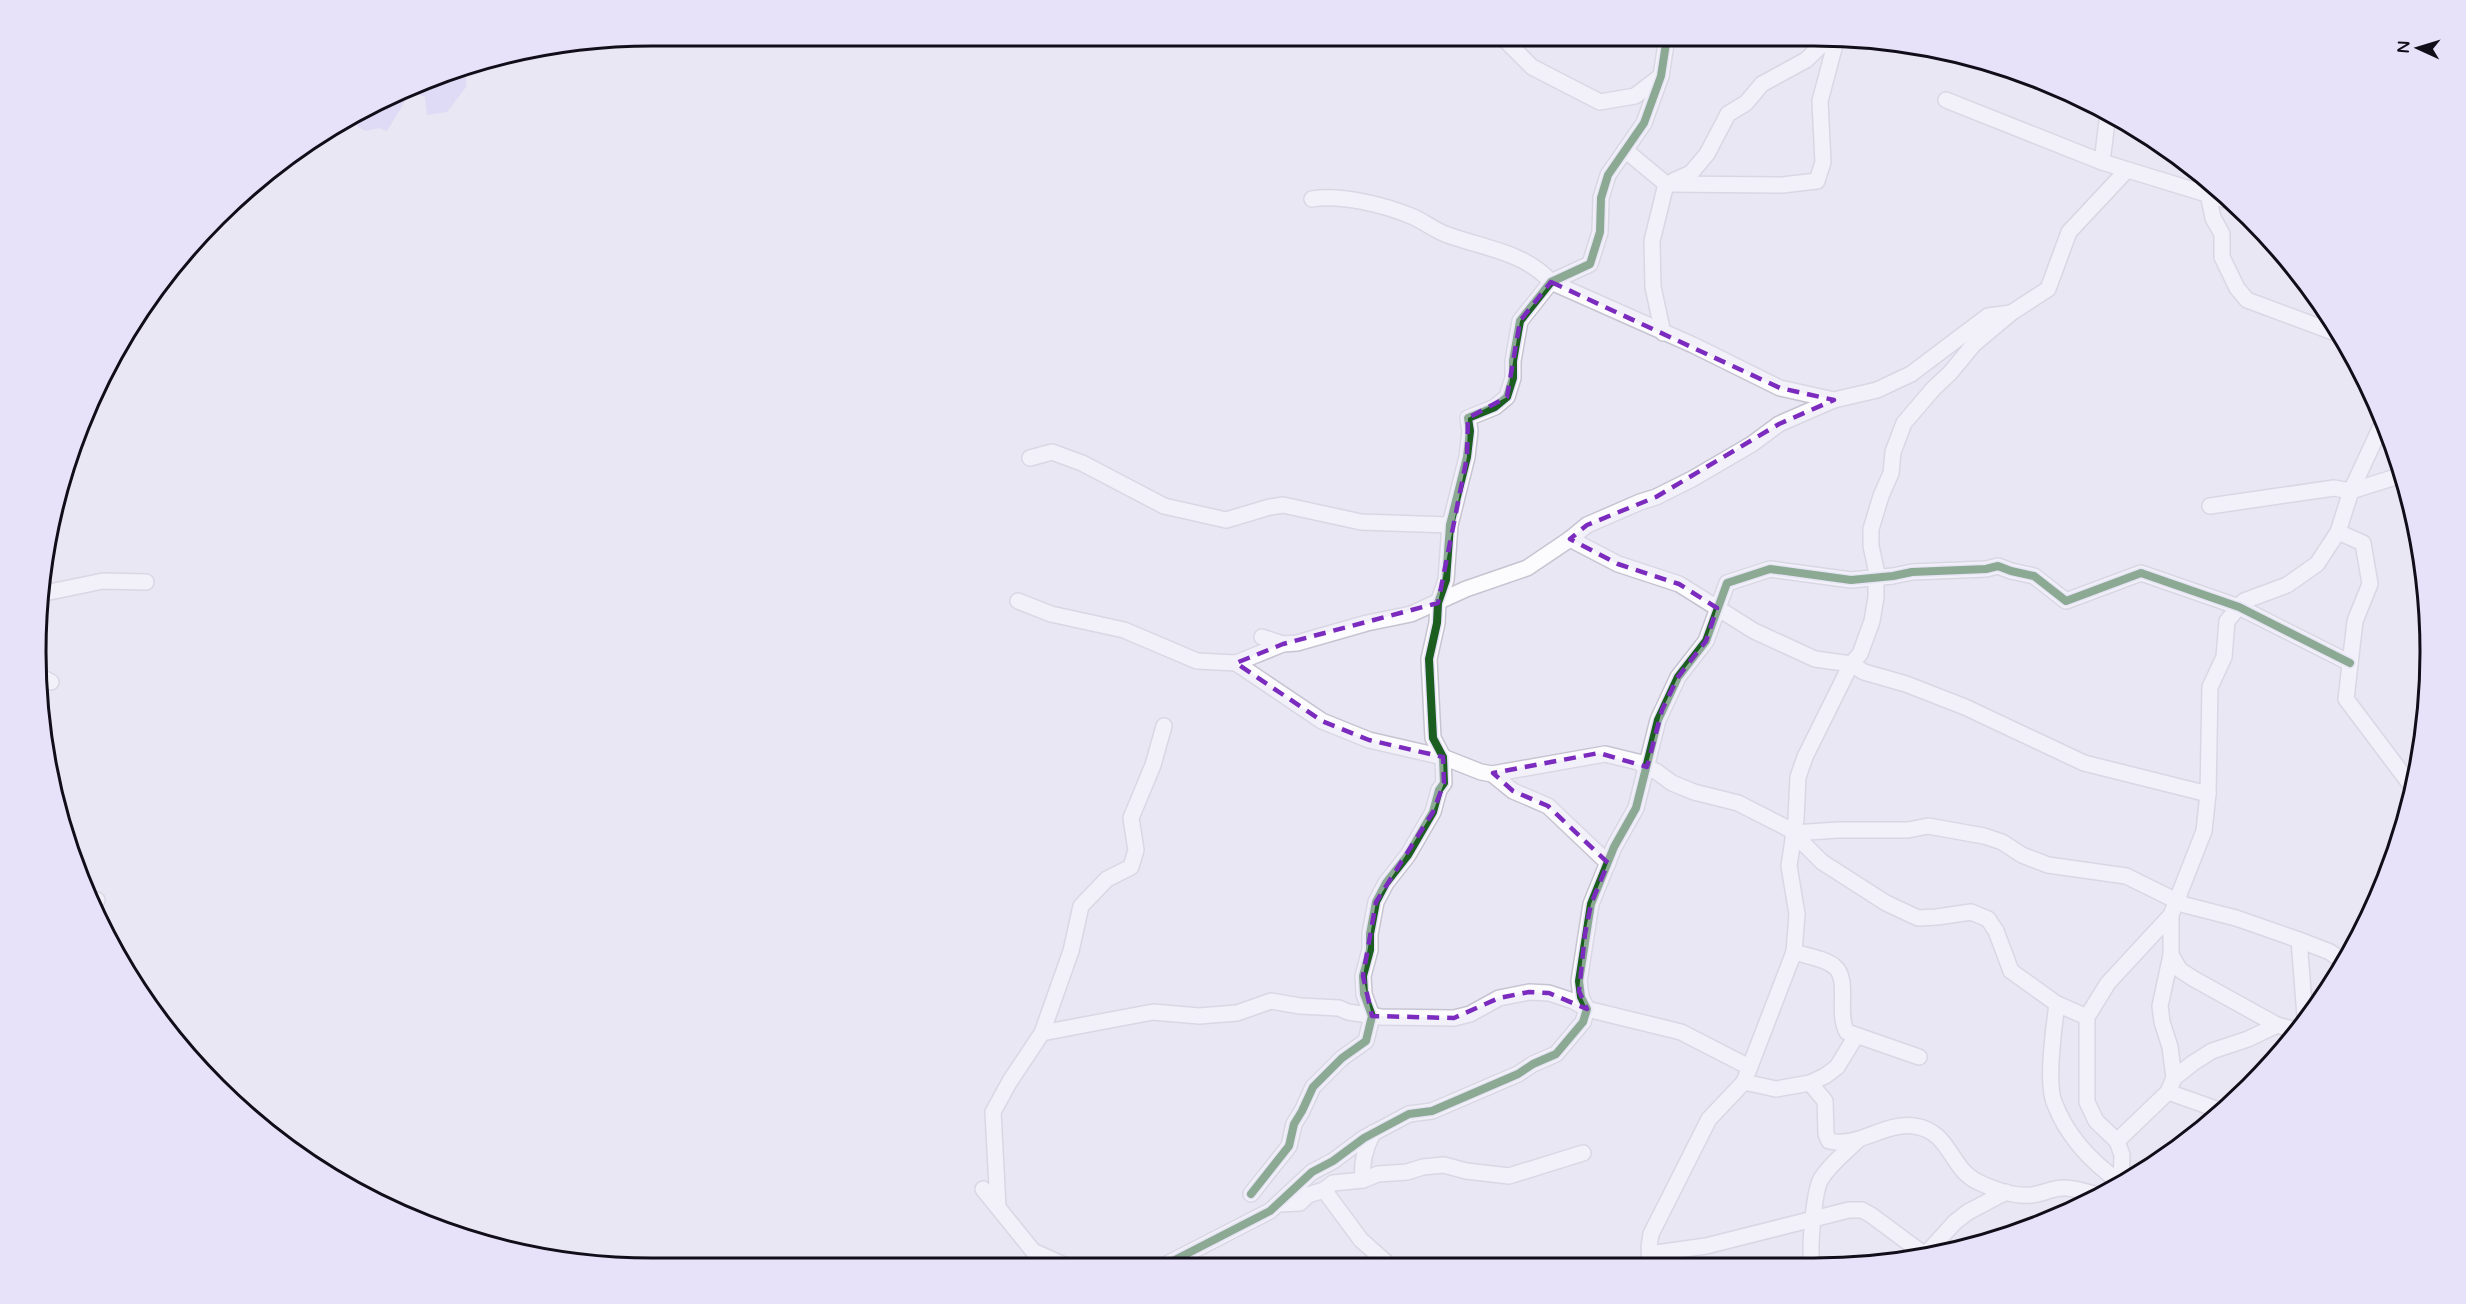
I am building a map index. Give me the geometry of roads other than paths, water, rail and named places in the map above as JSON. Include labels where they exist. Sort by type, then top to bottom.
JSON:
[{"type":"street","points":[[1511,46],[1532,67],[1600,102],[1635,96],[1661,76]]},
{"type":"street","points":[[1251,1194],[1290,1146],[1294,1124],[1313,1087],[1342,1058],[1366,1041],[1372,1016],[1364,994],[1363,976],[1370,951],[1370,934],[1376,902],[1386,883],[1408,855],[1432,812],[1439,790],[1444,783],[1443,757],[1433,738],[1429,659],[1437,623],[1438,603],[1446,580],[1450,525],[1467,457],[1470,430],[1468,418],[1495,407],[1507,397],[1513,378],[1513,361],[1520,321],[1551,282],[1590,264],[1600,232],[1601,198],[1608,175],[1644,123],[1661,76],[1666,46]]},
{"type":"street","points":[[1666,184],[1691,174],[1707,154],[1728,114],[1746,103],[1762,84],[1806,60],[1820,46]]},
{"type":"street","points":[[1625,150],[1666,184],[1782,185],[1817,181],[1823,162],[1820,100],[1834,47]]},
{"type":"street","points":[[1946,100],[2102,162],[2208,194],[2213,219],[2222,234],[2222,257],[2237,288],[2247,300],[2325,329]]},
{"type":"street","points":[[2102,162],[2107,122]]},
{"type":"street","points":[[1651,1258],[1651,1234],[1709,1119],[1744,1082],[1794,952],[1797,914],[1789,866],[1800,768],[1851,664],[1860,654],[1872,621],[1875,578],[1871,529],[1881,496],[1889,480],[1893,452],[1904,423],[1934,388],[1950,374],[1968,350],[2011,313],[2048,289],[2069,232],[2127,170]]},
{"type":"street","points":[[1663,333],[1653,287],[1652,242],[1666,184]]},
{"type":"street","points":[[1312,199],[1327,196],[1342,197],[1410,215],[1445,234],[1505,252],[1541,271],[1551,282],[1693,345],[1780,388],[1834,400]]},
{"type":"street","points":[[1018,601],[1051,614],[1124,630],[1197,661],[1236,663],[1284,644],[1411,614],[1466,589],[1527,568],[1587,525],[1656,497],[1752,444],[1779,424],[1834,400],[1877,390],[1911,374],[1988,316],[2011,313]]},
{"type":"street","points":[[2171,1085],[2170,1047],[2162,1022],[2160,1006],[2171,955],[2174,908],[2204,831],[2208,794],[2210,687],[2224,657],[2227,621],[2244,601],[2287,585],[2317,564],[2338,532],[2351,491],[2378,433]]},
{"type":"street","points":[[1030,458],[1052,452],[1082,463],[1164,506],[1226,520],[1270,507],[1283,506],[1361,522],[1450,525]]},
{"type":"street","points":[[2210,506],[2303,491],[2334,488],[2351,491],[2394,478]]},
{"type":"street","points":[[2338,532],[2363,543],[2370,584],[2355,621],[2346,699],[2406,779]]},
{"type":"street","points":[[1570,539],[1618,564],[1679,584],[1754,631],[1815,659],[1851,664],[1864,672],[1906,684],[1965,707],[2084,763],[2208,794]]},
{"type":"street","points":[[1179,1258],[1244,1226],[1279,1204],[1312,1172],[1333,1161],[1373,1133],[1409,1114],[1432,1111],[1518,1074],[1533,1064],[1556,1054],[1583,1022],[1587,1009],[1579,991],[1585,934],[1591,904],[1618,840],[1630,823],[1636,808],[1653,735],[1672,688],[1706,641],[1727,583],[1770,568],[1851,580],[1912,572],[1986,569],[1998,566],[2011,572],[2034,576],[2066,601],[2141,573],[2239,607],[2350,663]]},
{"type":"street","points":[[50,592],[103,581],[146,582]]},
{"type":"street","points":[[1262,638],[1284,644]]},
{"type":"street","points":[[1236,663],[1322,721],[1369,740],[1443,757],[1481,772],[1492,774],[1599,753],[1629,759],[1687,789],[1738,802],[1794,833],[1833,870],[1886,903],[1918,918],[1971,912],[1988,919],[1996,931],[2011,971],[2057,1004],[2087,1017]]},
{"type":"street","points":[[998,1207],[993,1112],[1010,1081],[1042,1034],[1071,951],[1081,906],[1107,879],[1131,867],[1136,850],[1131,818],[1152,765],[1164,726]]},
{"type":"street","points":[[1492,774],[1513,791],[1548,806],[1608,864]]},
{"type":"street","points":[[1794,833],[1838,830],[1908,830],[1928,826],[1942,828],[2002,842],[2022,855],[2048,865],[2126,876],[2174,908],[2236,918],[2330,952],[2337,957]]},
{"type":"street","points":[[2121,1173],[2121,1155],[2117,1141],[2096,1121],[2087,1102],[2087,1017],[2108,982],[2174,908]]},
{"type":"street","points":[[2299,940],[2304,1006]]},
{"type":"street","points":[[1794,952],[1835,967],[1842,981],[1842,1021],[1846,1032],[1919,1057]]},
{"type":"street","points":[[2171,955],[2180,970],[2194,980],[2277,1025],[2289,1027]]},
{"type":"street","points":[[1042,1034],[1153,1012],[1199,1016],[1236,1013],[1270,1001],[1300,1006],[1339,1008],[1372,1016],[1413,1019],[1454,1018],[1470,1014],[1499,998],[1529,992],[1549,993],[1573,1001],[1587,1009],[1681,1032],[1749,1067]]},
{"type":"street","points":[[2057,1004],[2051,1065],[2053,1100],[2069,1131],[2086,1155],[2114,1178]]},
{"type":"street","points":[[2117,1141],[2171,1085],[2212,1051],[2248,1039],[2277,1025]]},
{"type":"street","points":[[1744,1082],[1776,1089],[1810,1083],[1837,1067],[1856,1036]]},
{"type":"street","points":[[1810,1083],[1825,1101],[1826,1134],[1829,1140],[1857,1141],[1893,1127],[1924,1128],[1945,1143],[1965,1175],[1990,1187],[2006,1192],[2031,1195],[2064,1187],[2087,1192]]},
{"type":"street","points":[[2171,1085],[2211,1109]]},
{"type":"street","points":[[1363,1180],[1364,1158],[1373,1133]]},
{"type":"street","points":[[1811,1258],[1820,1181],[1857,1141]]},
{"type":"street","points":[[1279,1204],[1300,1203],[1308,1195],[1324,1190],[1333,1183],[1363,1180],[1378,1174],[1407,1172],[1423,1167],[1444,1165],[1466,1171],[1509,1176],[1583,1153]]},
{"type":"street","points":[[983,1189],[1033,1251],[1048,1258]]},
{"type":"street","points":[[1324,1190],[1361,1240],[1381,1258]]},
{"type":"street","points":[[1933,1246],[1955,1222],[1968,1212],[2006,1192]]},
{"type":"street","points":[[1655,1258],[1849,1210],[1862,1210],[1871,1215],[1916,1248]]}]
